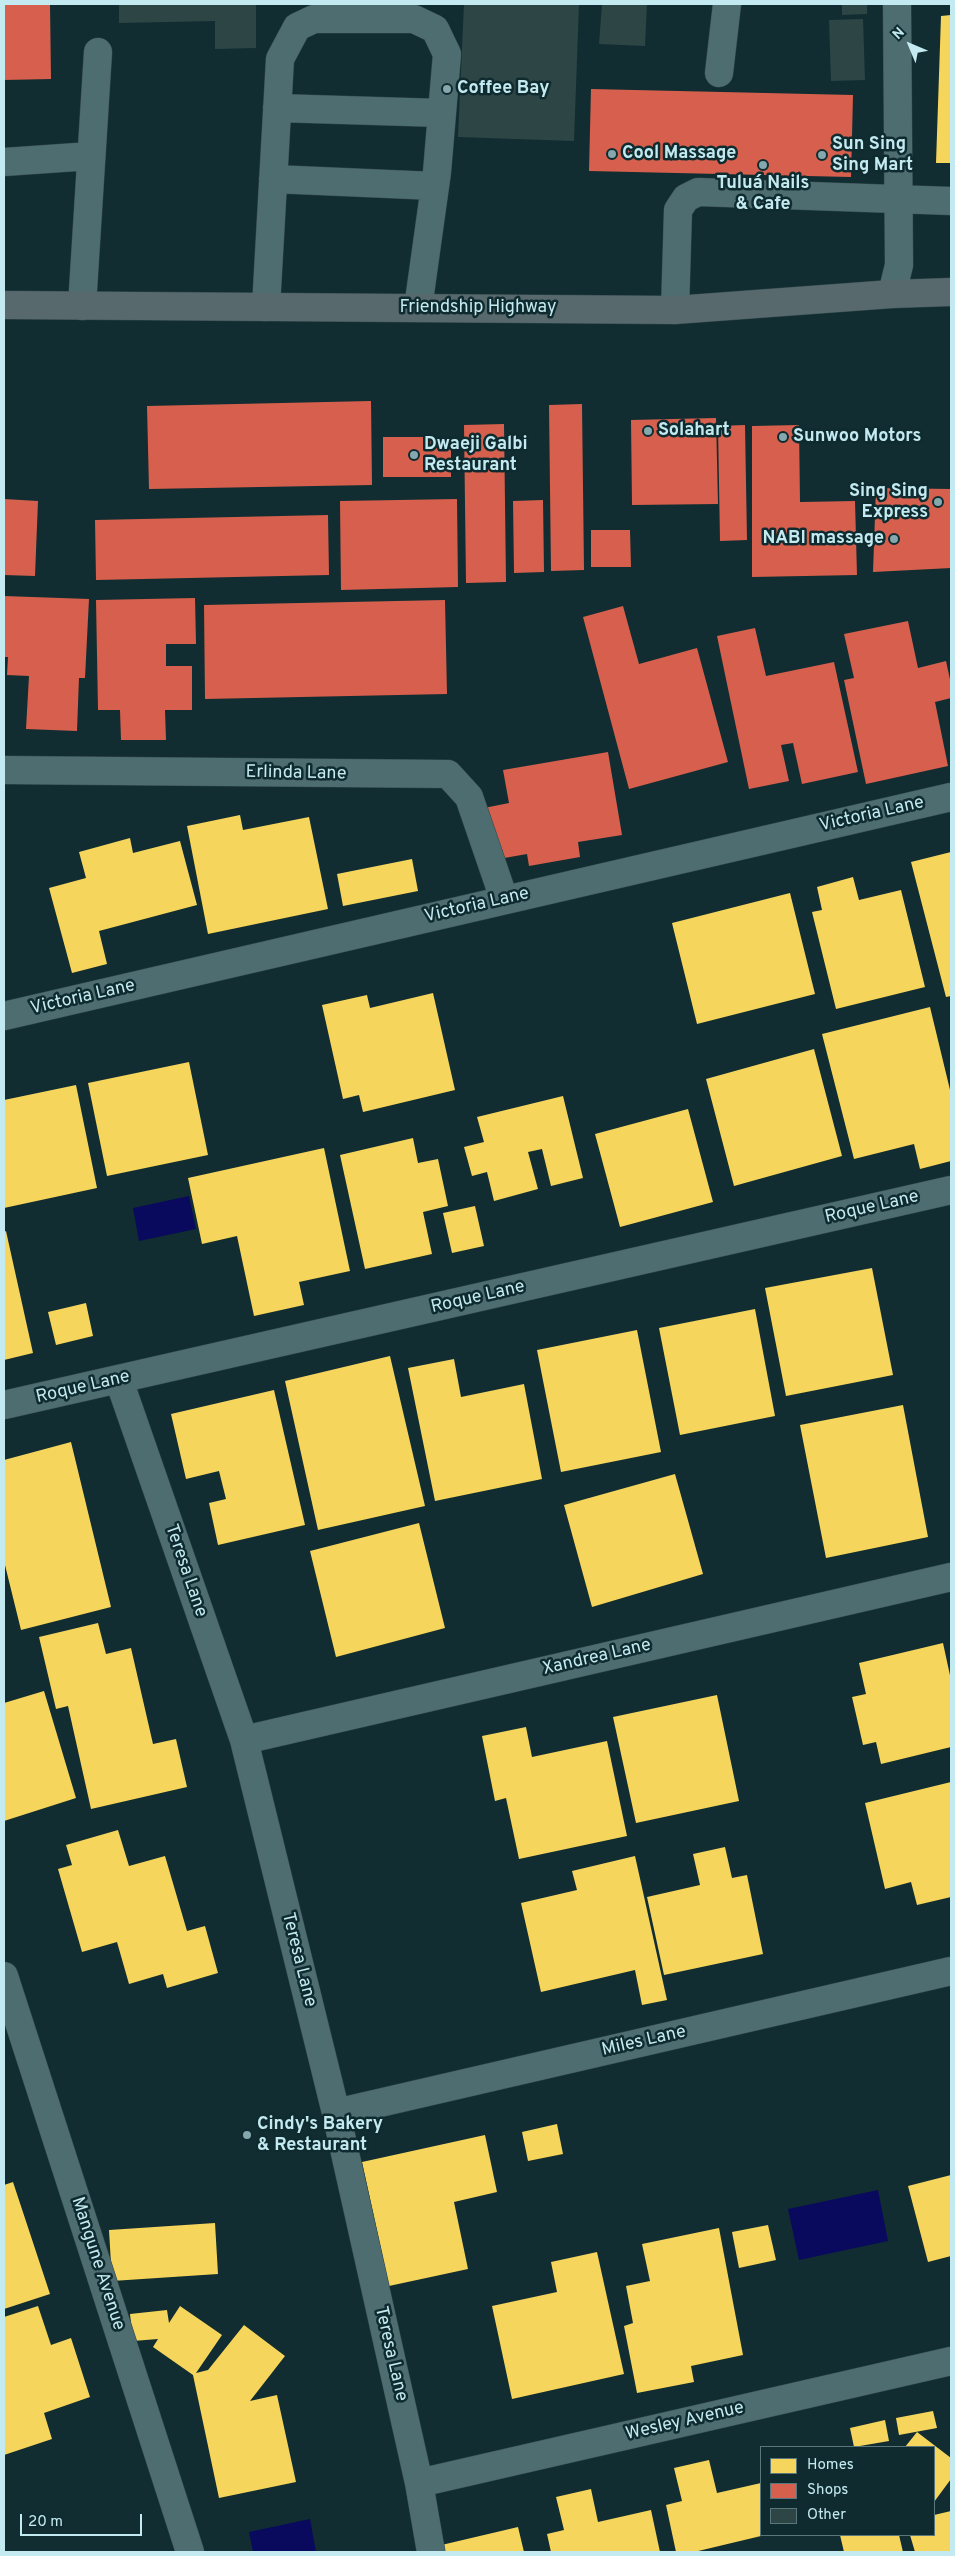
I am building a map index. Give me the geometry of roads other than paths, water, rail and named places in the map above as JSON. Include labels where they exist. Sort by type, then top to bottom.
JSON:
[{"type":"main road","name":"Friendship Highway","points":[[4,306],[674,310],[892,294],[951,292]]},
{"type":"street","points":[[720,73],[726,4]]},
{"type":"street","points":[[892,294],[898,264],[897,4]]},
{"type":"street","points":[[266,307],[280,59],[297,27],[314,19],[414,19],[436,29],[447,54],[435,186],[418,308]]},
{"type":"street","points":[[82,306],[98,52]]},
{"type":"street","points":[[277,108],[441,113]]},
{"type":"street","points":[[4,162],[91,156]]},
{"type":"street","points":[[273,179],[435,186]]},
{"type":"street","points":[[674,310],[678,210],[686,198],[698,192],[897,200],[951,200]]},
{"type":"street","name":"Erlinda Lane","points":[[4,770],[448,774],[469,797],[504,899]]},
{"type":"street","name":"Victoria Lane","points":[[4,1016],[951,797]]},
{"type":"street","name":"Roque Lane","points":[[4,1406],[951,1190]]},
{"type":"street","name":"Teresa Lane","points":[[119,1380],[244,1740],[336,2113],[419,2483],[431,2552]]},
{"type":"street","name":"Xandrea Lane","points":[[244,1740],[951,1577]]},
{"type":"street","name":"Miles Lane","points":[[336,2113],[951,1971]]},
{"type":"street","name":"Mangune Avenue","points":[[4,1976],[190,2552]]},
{"type":"street","name":"Wesley Avenue","points":[[419,2483],[951,2361]]},
{"type":"place","name":"Coffee Bay","points":[[447,89]]},
{"type":"place","name":"Cool Massage","points":[[612,154]]},
{"type":"place","name":"Sun Sing Sing Mart","points":[[822,155]]},
{"type":"place","name":"Tuluá Nails & Cafe","points":[[763,165]]},
{"type":"place","name":"Solahart","points":[[648,431]]},
{"type":"place","name":"Sunwoo Motors","points":[[783,437]]},
{"type":"place","name":"Dwaeji Galbi Restaurant","points":[[414,455]]},
{"type":"place","name":"Sing Sing Express","points":[[938,502]]},
{"type":"place","name":"NABI massage","points":[[894,539]]},
{"type":"place","name":"Cindy's Bakery & Restaurant","points":[[247,2135]]}]
